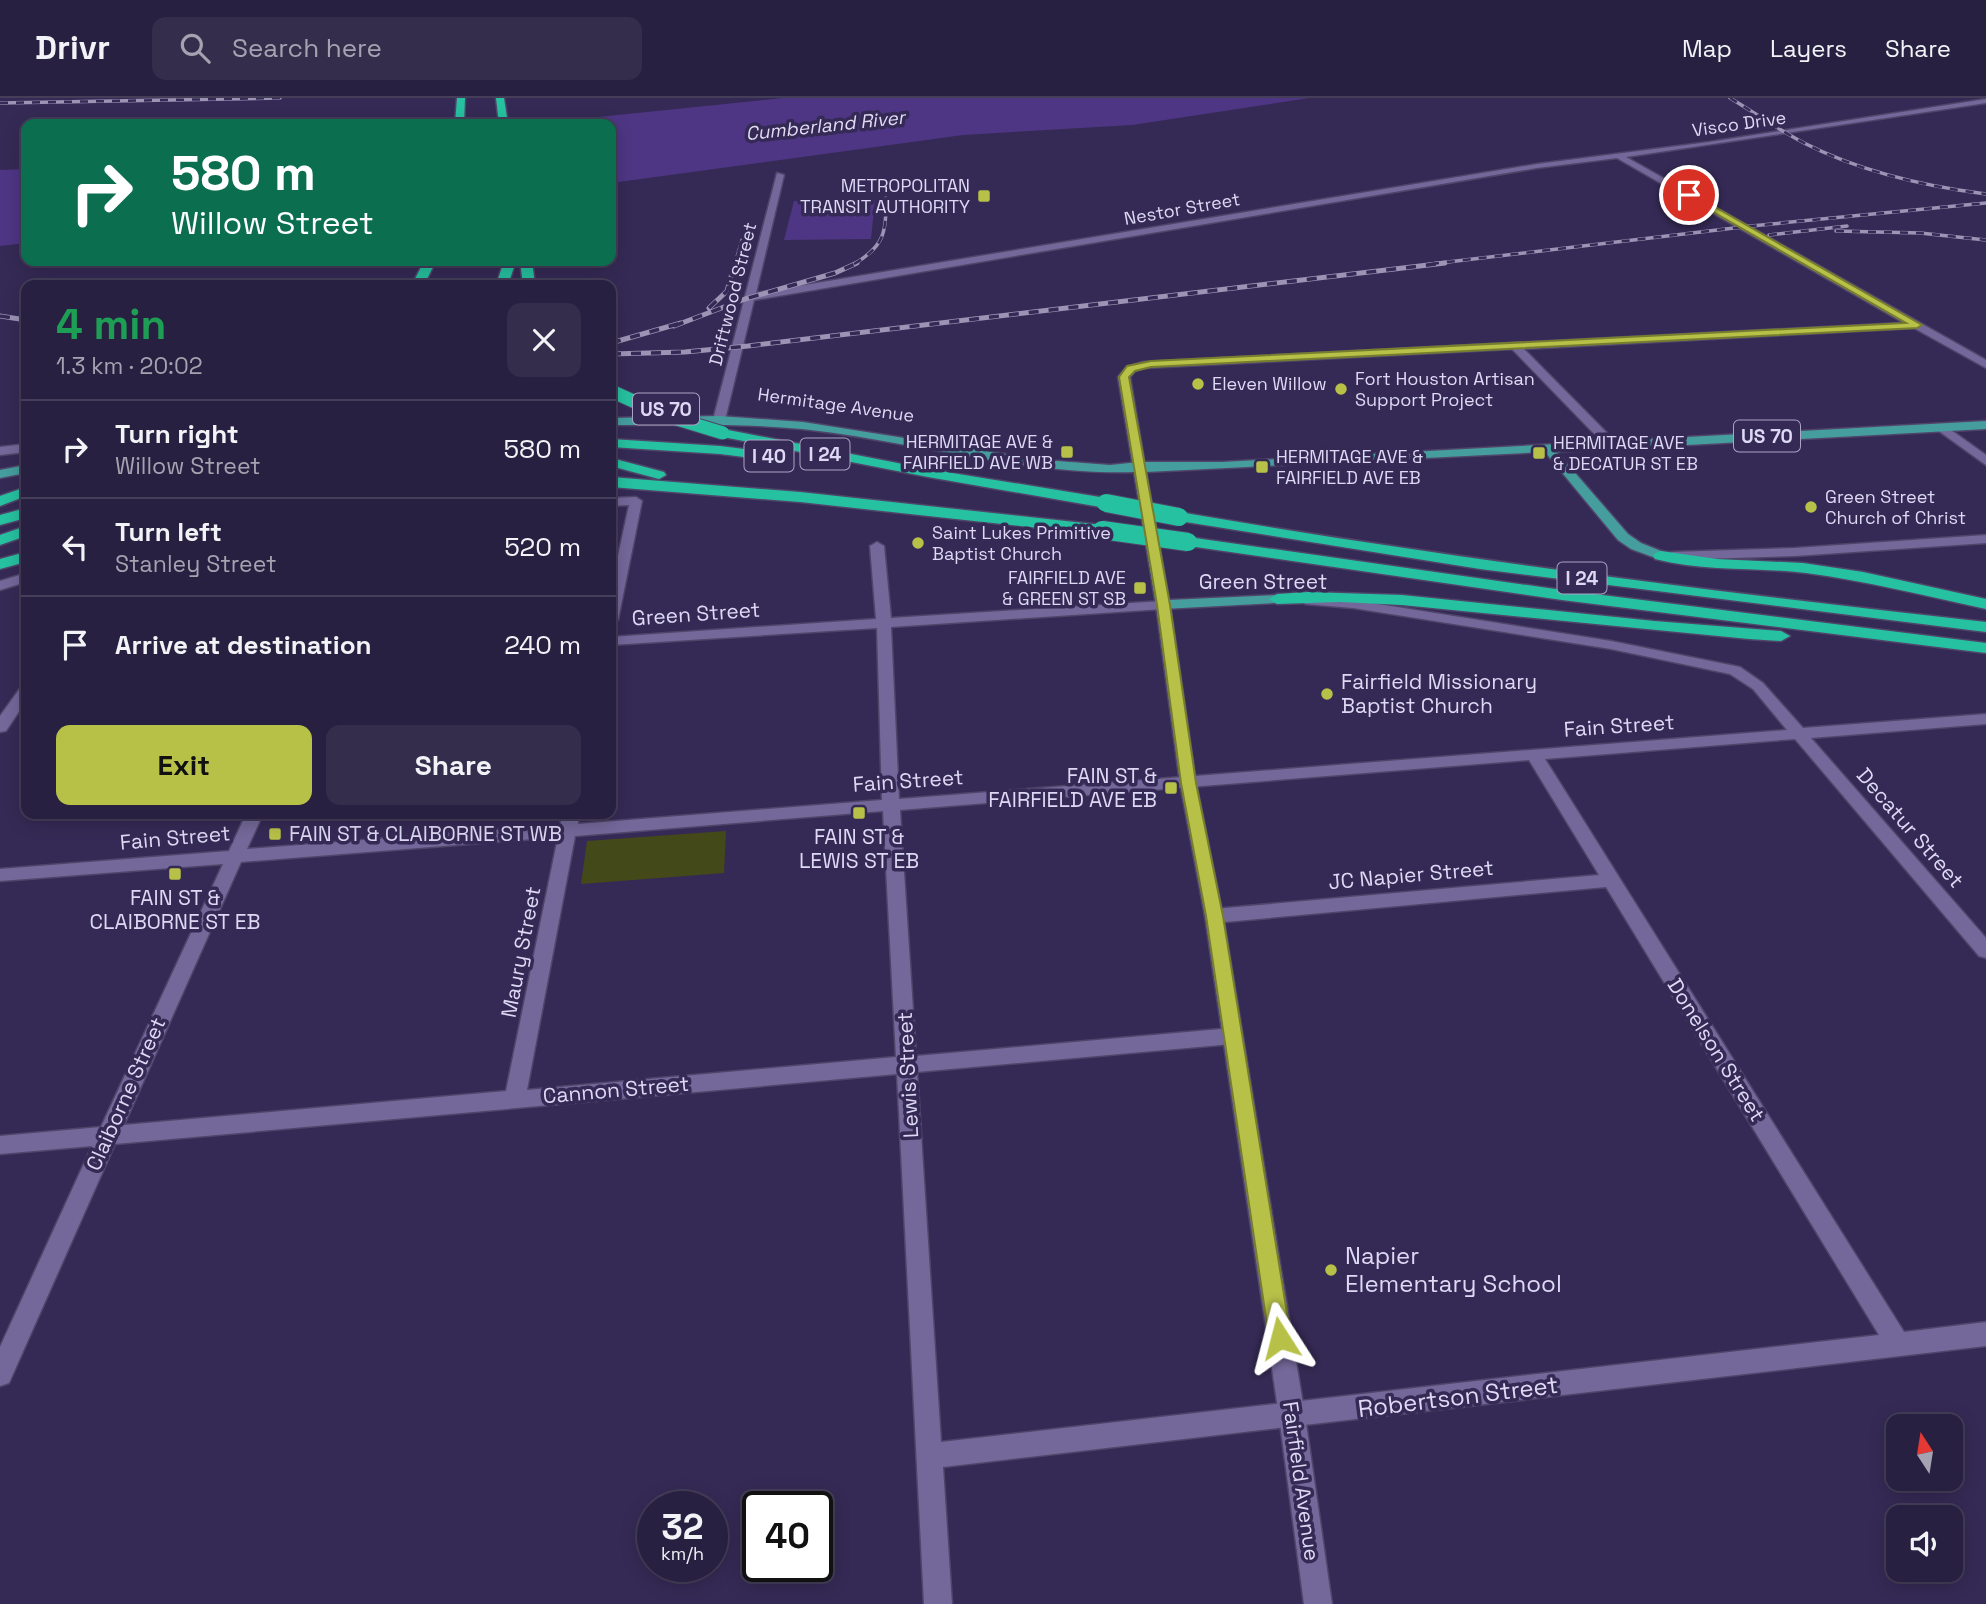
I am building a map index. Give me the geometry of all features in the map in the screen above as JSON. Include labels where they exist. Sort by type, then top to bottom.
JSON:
[{"type":"highway","points":[[460,119],[461,98]]},
{"type":"highway","points":[[500,98],[504,119]]},
{"type":"highway","name":"I 24","points":[[616,393],[664,415],[721,421],[928,473],[1300,538],[1487,566],[1986,627]]},
{"type":"highway","name":"I 40","points":[[616,443],[720,450],[928,473]]},
{"type":"highway","name":"I 24","points":[[616,464],[642,472],[800,497],[1102,530],[1562,594],[1986,648]]},
{"type":"highway","name":"I 40","points":[[616,482],[800,497]]},
{"type":"highway","points":[[0,501],[21,485]]},
{"type":"highway","points":[[0,520],[21,514]]},
{"type":"highway","points":[[0,540],[21,533]]},
{"type":"highway","points":[[1661,556],[1717,564],[1802,568],[1863,577],[1986,604]]},
{"type":"highway","points":[[0,564],[21,558]]},
{"type":"highway","points":[[1278,599],[1327,595],[1393,599],[1666,629],[1986,648]]},
{"type":"main road","name":"Hermitage Avenue","points":[[616,410],[803,426],[1044,464],[1110,469],[1139,466],[1230,466],[1611,443],[1986,425]]},
{"type":"main road","name":"Hermitage Avenue","points":[[616,422],[721,421]]},
{"type":"main road","points":[[1547,447],[1623,537],[1642,549],[1661,556]]},
{"type":"main road","name":"Fairfield Avenue","points":[[1139,466],[1163,605]]},
{"type":"main road","points":[[0,474],[21,471]]},
{"type":"main road","points":[[0,484],[21,484]]},
{"type":"main road","name":"Green Street","points":[[1163,605],[1278,599]]},
{"type":"street","name":"Visco Drive","points":[[1620,157],[1986,101]]},
{"type":"street","name":"Nestor Street","points":[[751,298],[1537,166],[1620,157]]},
{"type":"street","points":[[1620,157],[1986,365]]},
{"type":"street","name":"Driftwood Street","points":[[721,421],[780,175]]},
{"type":"street","points":[[1514,345],[1917,325]]},
{"type":"street","points":[[1514,345],[1611,443]]},
{"type":"street","name":"Fairfield Avenue","points":[[1139,466],[1124,377],[1134,367],[1270,356],[1514,345]]},
{"type":"street","points":[[1940,427],[1986,461]]},
{"type":"street","points":[[0,451],[21,449]]},
{"type":"street","points":[[616,502],[636,501],[616,596]]},
{"type":"street","points":[[1661,556],[1795,552],[1986,539]]},
{"type":"street","name":"Lewis Street","points":[[877,546],[884,622],[891,805],[938,1604]]},
{"type":"street","points":[[0,586],[21,579]]},
{"type":"street","name":"Green Street","points":[[1278,599],[1367,606],[1611,645],[1735,670],[1758,686],[1800,734]]},
{"type":"street","name":"Fairfield Avenue","points":[[1163,605],[1188,783],[1214,916],[1292,1416],[1318,1604]]},
{"type":"street","name":"Green Street","points":[[616,641],[1163,605]]},
{"type":"street","points":[[0,727],[21,697]]},
{"type":"street","name":"Fain Street","points":[[0,875],[569,822],[891,805],[1986,719]]},
{"type":"street","name":"Decatur Street","points":[[1800,734],[1986,951]]},
{"type":"street","name":"Donelson Street","points":[[1534,755],[1899,1345]]},
{"type":"street","name":"Claiborne Street","points":[[0,1374],[252,819]]},
{"type":"street","name":"Maury Street","points":[[515,1099],[569,822]]},
{"type":"street","name":"JC Napier Street","points":[[1214,916],[1611,880]]},
{"type":"street","name":"Cannon Street","points":[[0,1145],[1232,1036]]},
{"type":"street","name":"Robertson Street","points":[[929,1456],[1986,1334]]},
{"type":"green space","points":[[726,831],[724,873],[581,884],[587,841]]},
{"type":"water","name":"Cumberland River","points":[[783,98],[1309,98],[1132,125],[963,135],[616,182],[616,119],[579,119]]},
{"type":"water","points":[[21,169],[21,244],[0,246],[0,170]]},
{"type":"water","points":[[875,200],[871,239],[784,240],[794,201]]},
{"type":"railway","points":[[0,103],[280,98]]},
{"type":"railway","points":[[1730,98],[1795,138],[1848,162],[1916,182],[1986,194]]},
{"type":"railway","points":[[854,264],[872,251],[882,237],[886,198]]},
{"type":"railway","points":[[1431,264],[1751,226],[1986,203]]},
{"type":"railway","points":[[1769,235],[1847,226]]},
{"type":"railway","points":[[1836,231],[1920,233],[1986,240]]},
{"type":"railway","points":[[735,264],[742,240]]},
{"type":"railway","points":[[709,308],[727,291],[735,263]]},
{"type":"railway","points":[[674,326],[745,299],[835,273],[857,263]]},
{"type":"railway","points":[[616,354],[685,352],[748,346],[1445,263]]},
{"type":"railway","points":[[0,316],[21,319]]},
{"type":"railway","points":[[616,342],[681,323]]},
{"type":"place","name":"METROPOLITAN TRANSIT AUTHORITY","points":[[984,196]]},
{"type":"place","name":"Eleven Willow","points":[[1198,384]]},
{"type":"place","name":"Fort Houston Artisan Support Project","points":[[1341,389]]},
{"type":"place","name":"HERMITAGE AVE & FAIRFIELD AVE WB","points":[[1067,452]]},
{"type":"place","name":"HERMITAGE AVE & DECATUR ST EB","points":[[1539,453]]},
{"type":"place","name":"HERMITAGE AVE & FAIRFIELD AVE EB","points":[[1262,467]]},
{"type":"place","name":"Green Street Church of Christ","points":[[1811,507]]},
{"type":"place","name":"Saint Lukes Primitive Baptist Church","points":[[918,543]]},
{"type":"place","name":"FAIRFIELD AVE & GREEN ST SB","points":[[1140,588]]},
{"type":"place","name":"Fairfield Missionary Baptist Church","points":[[1327,694]]},
{"type":"place","name":"FAIN ST & FAIRFIELD AVE EB","points":[[1171,788]]},
{"type":"place","name":"FAIN ST & LEWIS ST EB","points":[[859,813]]},
{"type":"place","name":"FAIN ST & CLAIBORNE ST WB","points":[[275,834]]},
{"type":"place","name":"FAIN ST & CLAIBORNE ST EB","points":[[175,874]]},
{"type":"place","name":"Napier Elementary School","points":[[1331,1270]]},
{"type":"route","points":[[1280,1338],[1214,916],[1188,783],[1163,605],[1124,377],[1127,372],[1140,365],[1270,356],[1917,325],[1689,195]]}]
